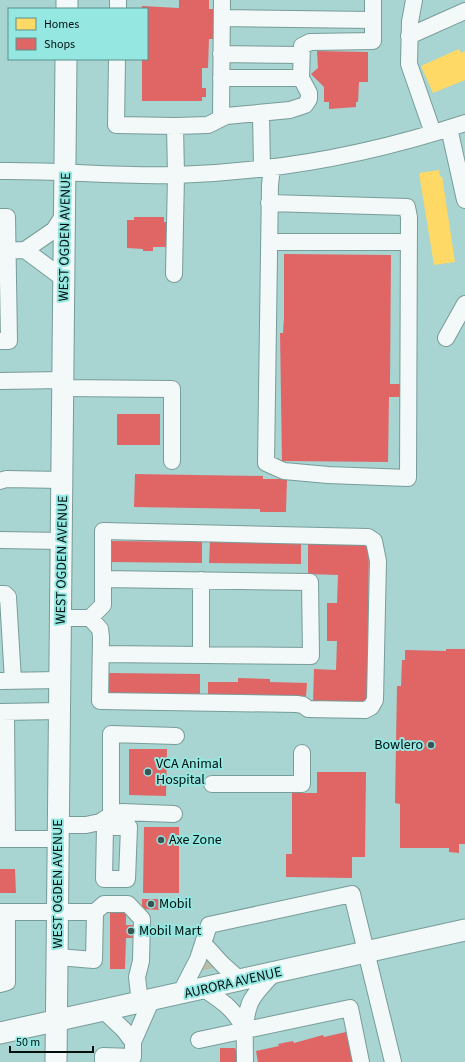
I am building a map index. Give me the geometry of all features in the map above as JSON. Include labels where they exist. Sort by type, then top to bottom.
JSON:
[{"type":"main road","name":"WEST OGDEN AVENUE","points":[[56,1062],[66,60]]},
{"type":"main road","name":"AURORA AVENUE","points":[[0,1033],[273,974],[465,930]]},
{"type":"street","points":[[221,118],[222,0]]},
{"type":"street","points":[[117,60],[116,125],[208,125],[221,118],[261,112],[290,110],[305,105],[309,99],[309,93],[301,78],[302,46],[310,42],[373,41],[373,0]]},
{"type":"street","points":[[414,0],[409,36],[409,64],[433,133]]},
{"type":"street","points":[[409,36],[465,11]]},
{"type":"street","points":[[222,18],[373,20]]},
{"type":"street","points":[[221,54],[301,55]]},
{"type":"street","points":[[221,78],[301,78]]},
{"type":"street","points":[[261,112],[269,203],[266,462],[284,471],[328,475],[408,478],[410,242],[407,207],[269,203]]},
{"type":"street","points":[[0,171],[176,175],[267,168],[353,153],[433,133],[465,123]]},
{"type":"street","points":[[174,126],[176,175],[174,274]]},
{"type":"street","points":[[449,128],[465,200]]},
{"type":"street","points":[[4,251],[25,250],[54,230],[65,213]]},
{"type":"street","points":[[0,218],[7,218],[4,251],[9,342],[0,342]]},
{"type":"street","points":[[269,242],[410,242]]},
{"type":"street","points":[[25,250],[64,279]]},
{"type":"street","points":[[446,338],[465,304]]},
{"type":"street","points":[[0,381],[172,389],[172,461]]},
{"type":"street","points":[[0,481],[6,479],[62,480]]},
{"type":"street","points":[[61,618],[90,618],[103,605],[103,531],[368,537],[374,541],[378,561],[375,700],[372,707],[365,710],[308,709],[303,705],[297,704],[100,701],[100,630],[90,618]]},
{"type":"street","points":[[0,540],[62,540]]},
{"type":"street","points":[[101,654],[311,656],[310,582],[103,579]]},
{"type":"street","points":[[201,580],[201,655]]},
{"type":"street","points":[[0,594],[5,594],[8,597],[7,681],[60,680]]},
{"type":"street","points":[[60,712],[3,712],[3,839],[59,832],[107,820],[122,812],[174,814]]},
{"type":"street","points":[[107,820],[128,827],[127,879],[104,879],[111,734],[176,736]]},
{"type":"street","points":[[212,784],[302,784],[302,753]]},
{"type":"street","points":[[180,994],[198,960],[209,925],[352,894],[365,953],[393,1062]]},
{"type":"street","points":[[0,984],[7,982],[4,912],[95,912],[104,904],[128,904],[142,919],[141,961],[137,977],[145,1002],[133,1042],[133,1056],[103,1056],[103,1062]]},
{"type":"street","points":[[58,957],[94,960],[95,912]]},
{"type":"street","points":[[203,943],[222,964],[241,981]]},
{"type":"street","points":[[245,1062],[245,1031],[250,1003],[255,994],[273,974]]},
{"type":"street","points":[[204,989],[231,1008],[245,1031]]},
{"type":"street","points":[[198,1040],[350,1008],[361,1062]]},
{"type":"street","points":[[103,1010],[124,1030],[133,1042]]},
{"type":"green space","points":[[203,955],[218,967],[200,971]]},
{"type":"building: Homes","points":[[459,49],[461,53],[465,51],[465,80],[433,93],[421,66]]},
{"type":"building: Homes","points":[[439,170],[440,177],[442,176],[455,262],[434,265],[419,173]]},
{"type":"building: Shops","points":[[179,0],[209,0],[209,9],[213,9],[213,39],[209,39],[208,68],[202,68],[202,88],[206,88],[206,97],[202,97],[202,101],[142,101],[142,60],[148,60],[148,8],[142,8],[142,6],[179,8]]},
{"type":"building: Shops","points":[[317,51],[368,52],[368,82],[359,82],[358,102],[356,102],[356,107],[329,109],[329,102],[324,102],[324,87],[311,74],[318,68]]},
{"type":"building: Shops","points":[[134,217],[164,217],[164,222],[166,222],[166,247],[153,247],[153,251],[127,248],[127,220],[134,220]]},
{"type":"building: Shops","points":[[284,254],[391,255],[390,384],[403,384],[403,397],[389,397],[388,462],[282,461],[280,333],[283,333],[284,318]]},
{"type":"building: Shops","points":[[117,414],[160,414],[160,445],[117,445]]},
{"type":"building: Shops","points":[[135,474],[263,476],[263,479],[287,479],[286,512],[260,512],[260,509],[134,507]]},
{"type":"building: Shops","points":[[111,541],[202,542],[202,563],[111,562]]},
{"type":"building: Shops","points":[[210,542],[301,543],[301,564],[209,563]]},
{"type":"building: Shops","points":[[308,543],[369,544],[367,705],[313,705],[314,669],[336,670],[337,641],[327,641],[327,603],[337,603],[338,575],[308,574]]},
{"type":"building: Shops","name":"Bowlero","points":[[446,649],[465,649],[465,844],[459,844],[459,853],[449,852],[449,848],[400,848],[400,804],[395,803],[397,686],[401,686],[402,660],[405,660],[405,650],[446,651]]},
{"type":"building: Shops","points":[[109,673],[200,674],[200,695],[109,694]]},
{"type":"building: Shops","points":[[238,678],[270,679],[270,682],[307,683],[306,696],[208,696],[208,682],[238,682]]},
{"type":"building: Shops","name":"VCA Animal Hospital","points":[[129,749],[167,749],[166,796],[129,795]]},
{"type":"building: Shops","points":[[317,772],[366,772],[365,857],[352,857],[352,878],[286,877],[286,854],[292,854],[292,793],[317,793]]},
{"type":"building: Shops","points":[[144,827],[179,827],[179,893],[143,893]]},
{"type":"building: Shops","points":[[0,869],[15,869],[16,893],[0,893]]},
{"type":"building: Shops","name":"Mobil","points":[[142,899],[159,899],[159,910],[142,909]]},
{"type":"building: Shops","name":"Mobil","points":[[110,908],[126,908],[126,925],[136,925],[136,938],[126,938],[125,969],[110,969]]},
{"type":"building: Shops","points":[[346,1032],[353,1062],[258,1062],[256,1051],[279,1046],[278,1044],[293,1041],[294,1043],[323,1035],[324,1037]]},
{"type":"building: Shops","points":[[220,1048],[235,1048],[240,1062],[220,1062]]},
{"type":"place","name":"Bowlero","points":[[431,745]]},
{"type":"place","name":"VCA Animal Hospital","points":[[148,772]]},
{"type":"place","name":"Axe Zone","points":[[161,840]]},
{"type":"place","name":"Mobil","points":[[151,904]]},
{"type":"place","name":"Mobil Mart","points":[[131,931]]}]
